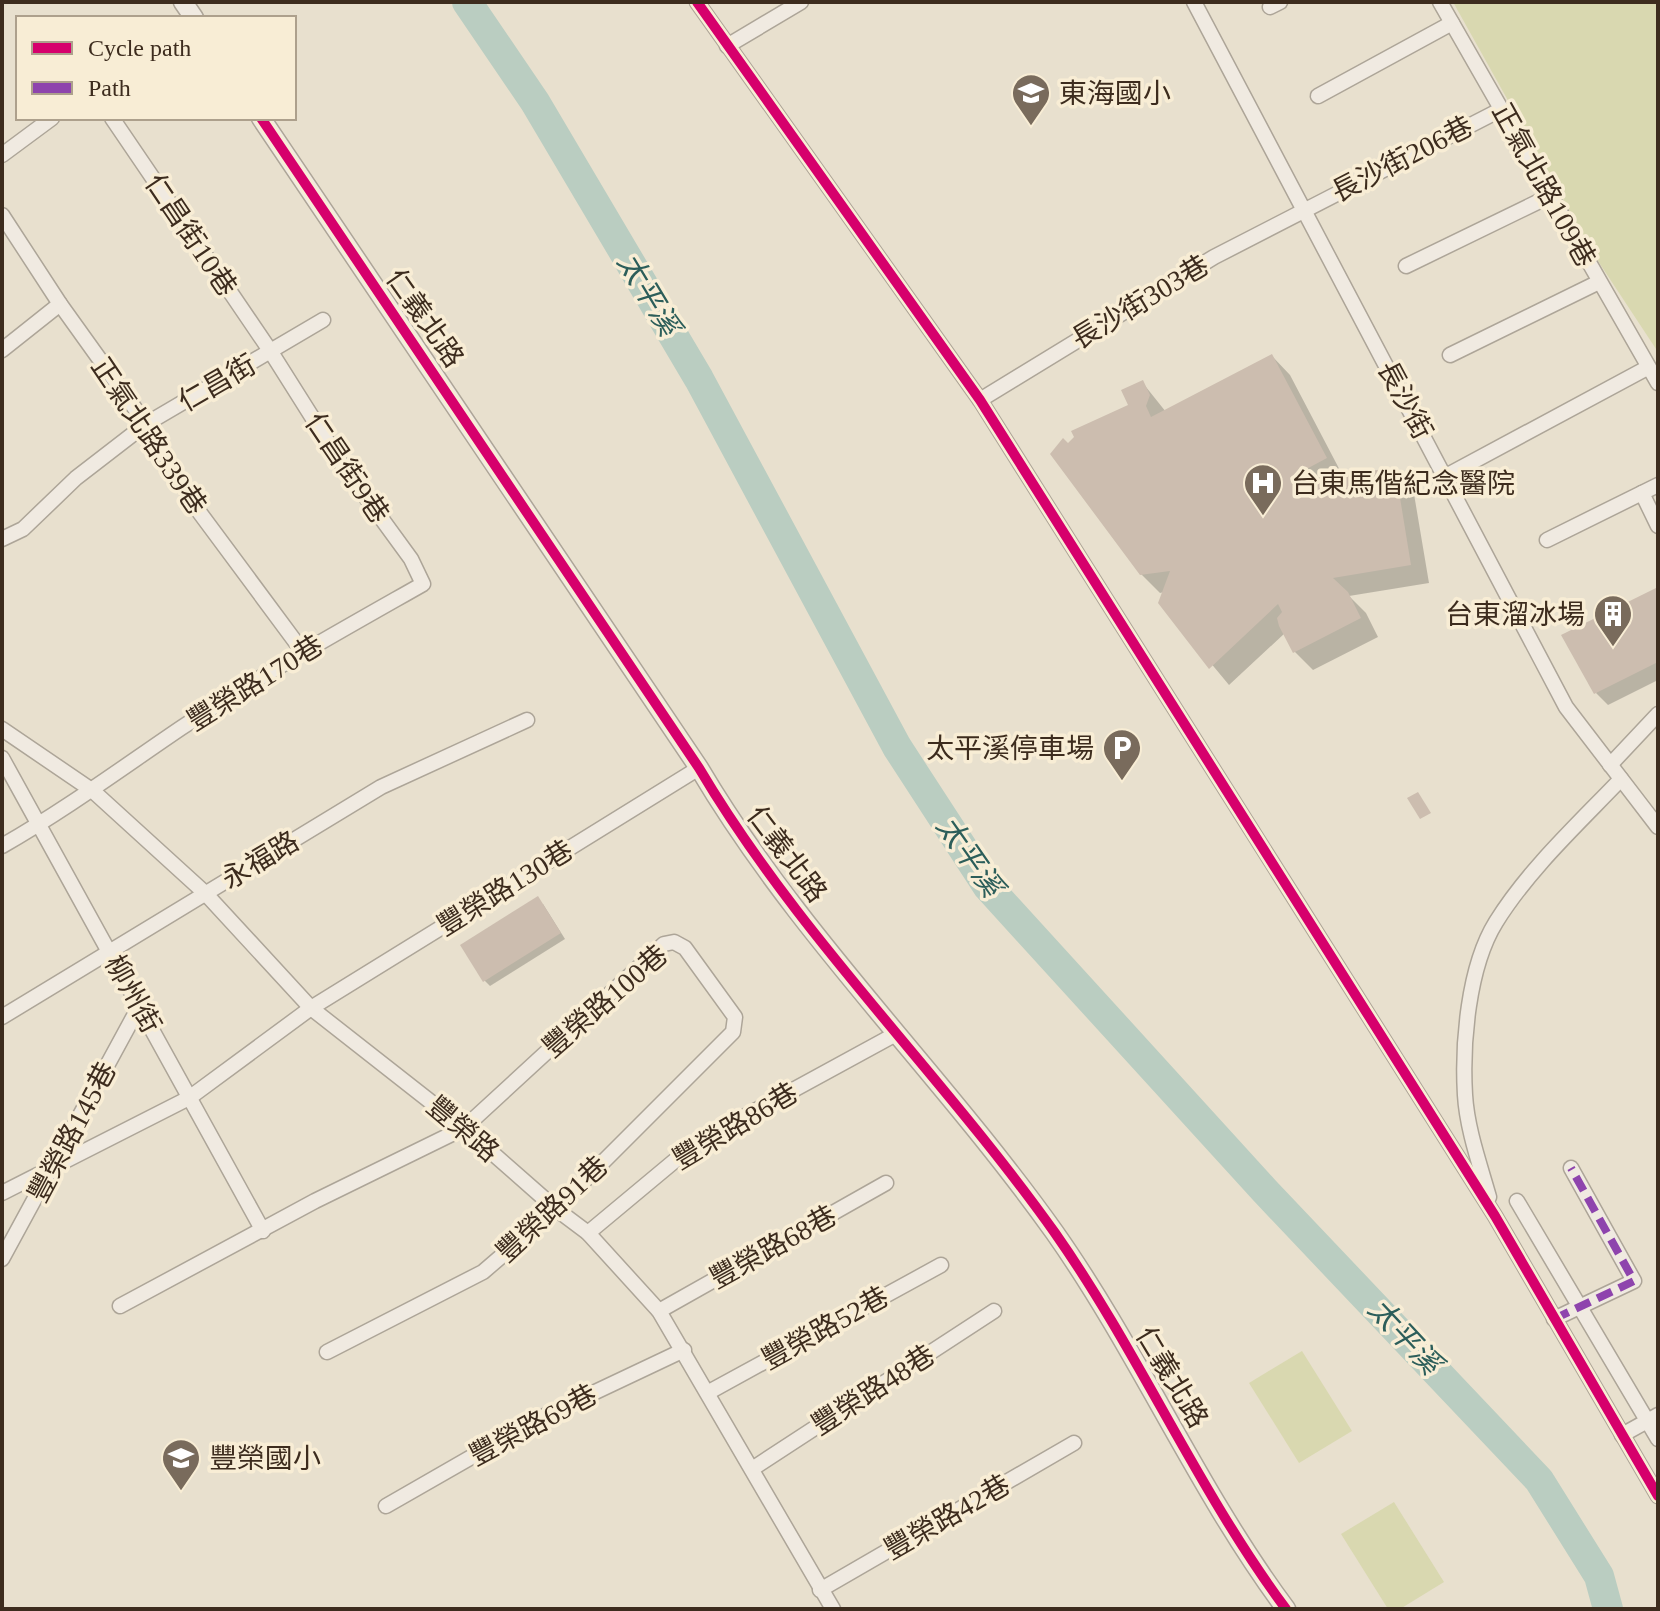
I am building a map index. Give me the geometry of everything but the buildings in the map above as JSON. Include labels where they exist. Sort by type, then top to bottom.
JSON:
[{"type":"street","points":[[697,2],[980,400],[1495,1216],[1658,1496]]},
{"type":"street","name":"長沙街","points":[[1194,2],[1566,707],[1658,827]]},
{"type":"street","name":"正氣北路109巷","points":[[1440,2],[1658,383]]},
{"type":"street","points":[[727,46],[797,3]]},
{"type":"street","points":[[1318,96],[1452,23]]},
{"type":"street","name":"長沙街206巷","points":[[1303,208],[1502,109]]},
{"type":"street","points":[[2,155],[49,120]]},
{"type":"street","name":"仁昌街10巷","points":[[113,120],[271,352]]},
{"type":"street","name":"仁義北路","points":[[262,120],[699,768],[738,833],[894,1035],[1006,1166],[1057,1236],[1141,1367],[1256,1569],[1286,1609]]},
{"type":"street","points":[[1406,266],[1550,196]]},
{"type":"street","name":"長沙街303巷","points":[[980,400],[1137,303],[1303,208]]},
{"type":"street","name":"正氣北路339巷","points":[[2,215],[60,304],[146,424],[197,509],[303,652]]},
{"type":"street","points":[[1450,355],[1599,282]]},
{"type":"street","points":[[2,350],[60,304]]},
{"type":"street","name":"仁昌街","points":[[2,539],[23,529],[76,478],[146,424],[323,320]]},
{"type":"street","name":"仁昌街9巷","points":[[271,352],[341,463],[411,559],[423,584]]},
{"type":"street","points":[[1446,476],[1647,368]]},
{"type":"street","points":[[1547,540],[1658,485]]},
{"type":"street","points":[[1642,493],[1658,526]]},
{"type":"street","name":"豐榮路170巷","points":[[2,846],[93,791],[182,728],[303,652],[423,584]]},
{"type":"street","points":[[1610,765],[1658,714]]},
{"type":"street","name":"永福路","points":[[2,1017],[381,787],[527,720]]},
{"type":"street","name":"豐榮路","points":[[2,729],[93,791],[205,893],[311,1008],[464,1128],[588,1233],[659,1311],[833,1609]]},
{"type":"street","name":"柳州街","points":[[2,758],[141,1003],[189,1098],[263,1231]]},
{"type":"street","name":"豐榮路130巷","points":[[2,1193],[189,1098],[311,1008],[699,768]]},
{"type":"street","points":[[1495,1216],[1465,1096],[1469,999],[1486,941],[1497,921],[1556,846],[1621,779]]},
{"type":"street","name":"豐榮路100巷","points":[[464,1128],[664,944],[674,942],[685,948],[735,1017]]},
{"type":"street","name":"豐榮路145巷","points":[[2,1259],[55,1167],[141,1003]]},
{"type":"street","name":"豐榮路91巷","points":[[327,1352],[483,1272],[556,1209],[733,1032],[735,1017]]},
{"type":"street","name":"豐榮路86巷","points":[[588,1233],[696,1143],[894,1035]]},
{"type":"street","points":[[120,1306],[315,1201],[464,1128]]},
{"type":"street","points":[[1554,1319],[1634,1281],[1571,1168]]},
{"type":"street","name":"豐榮路68巷","points":[[659,1311],[886,1183]]},
{"type":"street","points":[[1517,1201],[1579,1306],[1653,1418],[1658,1439]]},
{"type":"street","name":"豐榮路52巷","points":[[709,1392],[941,1265]]},
{"type":"street","name":"豐榮路48巷","points":[[752,1469],[994,1311]]},
{"type":"street","name":"豐榮路69巷","points":[[386,1506],[536,1420],[684,1350]]},
{"type":"street","points":[[1622,1435],[1653,1418]]},
{"type":"street","name":"豐榮路42巷","points":[[820,1590],[1074,1443]]},
{"type":"green space","points":[[1453,2],[1658,2],[1658,352],[1596,258]]},
{"type":"green space","points":[[1302,1351],[1352,1431],[1299,1463],[1249,1383]]},
{"type":"green space","points":[[1394,1502],[1444,1582],[1400,1609],[1388,1609],[1341,1534]]},
{"type":"waterway","name":"太平溪","points":[[467,2],[535,102],[699,379],[897,747],[988,887],[1265,1191],[1539,1480],[1599,1576],[1608,1609]]},
{"type":"marked path","points":[[1554,1319],[1634,1281],[1571,1168]]},
{"type":"cycle path","points":[[697,2],[980,400],[1495,1216],[1658,1496]]},
{"type":"cycle path","points":[[262,120],[738,830],[781,890],[966,1117],[1055,1233],[1115,1326],[1225,1517],[1286,1609]]},
{"type":"place","name":"東海國小","points":[[1031,127]]},
{"type":"place","name":"台東馬偕紀念醫院","points":[[1263,517]]},
{"type":"place","name":"台東溜冰場","points":[[1613,648]]},
{"type":"place","name":"太平溪停車場","points":[[1122,782]]},
{"type":"place","name":"豐榮國小","points":[[181,1492]]}]
